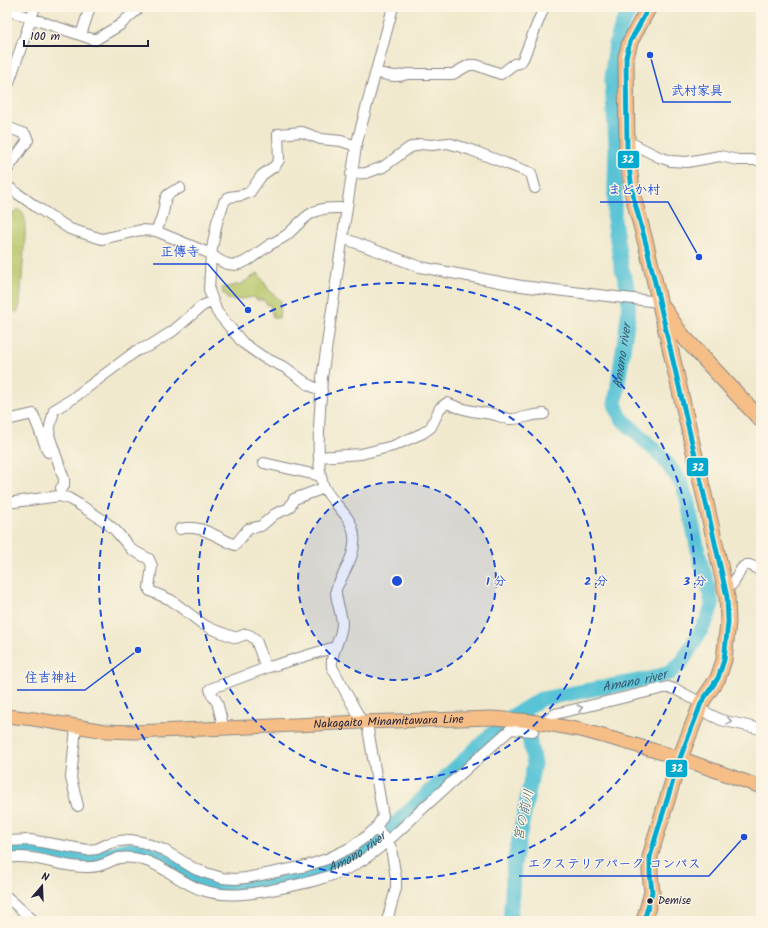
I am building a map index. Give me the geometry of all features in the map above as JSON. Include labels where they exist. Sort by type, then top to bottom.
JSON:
[{"type":"highway","points":[[644,921],[652,892],[650,857],[680,758],[700,706],[718,678],[724,660],[728,622],[725,591],[659,301],[632,196],[627,141],[626,57],[630,42],[649,7]]},
{"type":"highway","points":[[659,301],[680,333],[761,420]]},
{"type":"main road","name":"Nakagaito Minamitawara Line","points":[[7,716],[105,731],[135,732],[492,718],[530,726],[545,723],[581,730],[680,758],[761,787]]},
{"type":"street","points":[[7,88],[35,7]]},
{"type":"street","points":[[81,35],[90,7]]},
{"type":"street","points":[[7,10],[96,40],[120,25],[140,7]]},
{"type":"street","points":[[7,841],[30,840],[87,850],[97,849],[116,842],[130,840],[153,845],[195,869],[222,878],[246,878],[306,866],[328,859],[350,848],[368,836],[376,828],[383,816],[364,722],[332,667],[331,660],[342,630],[336,590],[352,555],[354,535],[351,524],[324,488],[319,457],[322,378],[351,174],[356,146],[393,7]]},
{"type":"street","points":[[376,72],[392,76],[407,74],[453,74],[469,65],[476,65],[502,74],[514,64],[520,63],[523,59],[544,7]]},
{"type":"street","points":[[7,127],[25,134],[28,140],[7,170]]},
{"type":"street","points":[[322,391],[309,385],[286,368],[263,357],[243,343],[217,312],[208,290],[211,254],[224,202],[228,197],[243,195],[250,192],[262,175],[275,166],[279,160],[278,134],[302,132],[321,139],[341,141],[356,146]]},
{"type":"street","points":[[627,141],[659,157],[671,161],[687,162],[720,156],[743,160],[761,160]]},
{"type":"street","points":[[351,174],[366,173],[383,167],[410,148],[420,144],[432,145],[448,142],[531,173],[535,188]]},
{"type":"street","points":[[7,186],[70,229],[102,239],[141,230],[156,231],[211,254],[218,260],[228,264],[238,265],[247,262],[269,245],[283,239],[302,220],[314,212],[330,208],[346,208]]},
{"type":"street","points":[[156,231],[163,215],[166,197],[171,192],[180,188]]},
{"type":"street","points":[[343,238],[420,267],[521,286],[659,301]]},
{"type":"street","points":[[7,503],[60,492],[64,486],[64,479],[49,435],[54,410],[72,400],[136,351],[151,345],[173,331],[202,306],[213,301]]},
{"type":"street","points":[[319,457],[362,454],[393,446],[423,433],[431,427],[440,408],[447,403],[460,409],[493,414],[509,419],[544,414]]},
{"type":"street","points":[[7,420],[33,414],[58,477],[60,492],[103,520],[115,530],[132,550],[149,559],[152,566],[149,587],[150,591],[171,600],[204,625],[212,629],[236,638],[246,634],[251,636],[256,640],[266,668]]},
{"type":"street","points":[[264,463],[321,476]]},
{"type":"street","points":[[180,529],[187,527],[206,531],[235,545],[248,529],[261,526],[275,514],[290,508],[294,499],[324,488]]},
{"type":"street","points":[[725,591],[734,582],[741,568],[746,565],[751,565],[761,572]]},
{"type":"street","points":[[224,729],[217,702],[212,696],[210,689],[266,668],[335,648]]},
{"type":"street","points":[[545,723],[555,714],[668,687],[677,690],[721,720],[761,729]]},
{"type":"street","points":[[76,726],[71,778],[78,806]]},
{"type":"street","points":[[7,858],[27,857],[90,868],[104,865],[119,858],[136,859],[151,863],[189,885],[216,894],[253,894],[323,879],[352,866],[388,841],[511,729],[530,726]]},
{"type":"street","points":[[376,828],[388,841],[391,848],[396,878],[396,888],[387,921]]},
{"type":"street","points":[[116,842],[119,858]]},
{"type":"street","points":[[7,897],[34,921]]},
{"type":"green space","points":[[17,209],[23,213],[25,219],[25,236],[20,305],[17,313],[7,305],[7,220]]},
{"type":"green space","points":[[258,273],[269,290],[281,301],[279,318],[273,318],[270,305],[266,304],[264,300],[256,300],[255,297],[233,300],[227,299],[227,295],[223,294],[222,288],[241,284]]},
{"type":"waterway","name":"Amano river","points":[[7,849],[33,848],[82,859],[102,857],[127,849],[138,849],[161,858],[199,881],[229,888],[271,883],[310,875],[344,862],[379,839],[511,717],[541,699],[653,678],[669,673],[682,662],[707,620],[712,605],[708,584],[701,564],[686,495],[682,484],[663,458],[621,418],[615,404],[628,317],[629,292],[621,266],[614,220],[616,146],[612,82],[616,43],[622,25],[632,7]]},
{"type":"waterway","name":"宮の前川","points":[[510,921],[514,864],[534,764],[525,717]]},
{"type":"transit line","name":"32","points":[[644,921],[652,892],[650,857],[655,839],[680,758],[701,703],[718,678],[724,660],[728,622],[727,597],[646,244],[633,196],[627,151],[626,57],[630,42],[649,7]]},
{"type":"place","name":"武村家具","points":[[650,55]]},
{"type":"place","name":"まどか村","points":[[699,257]]},
{"type":"place","name":"正傳寺","points":[[248,310]]},
{"type":"place","name":"住吉神社","points":[[138,650]]},
{"type":"place","name":"エクステリアパーク コンパス","points":[[744,837]]},
{"type":"place","name":"Demise","points":[[650,901]]}]
